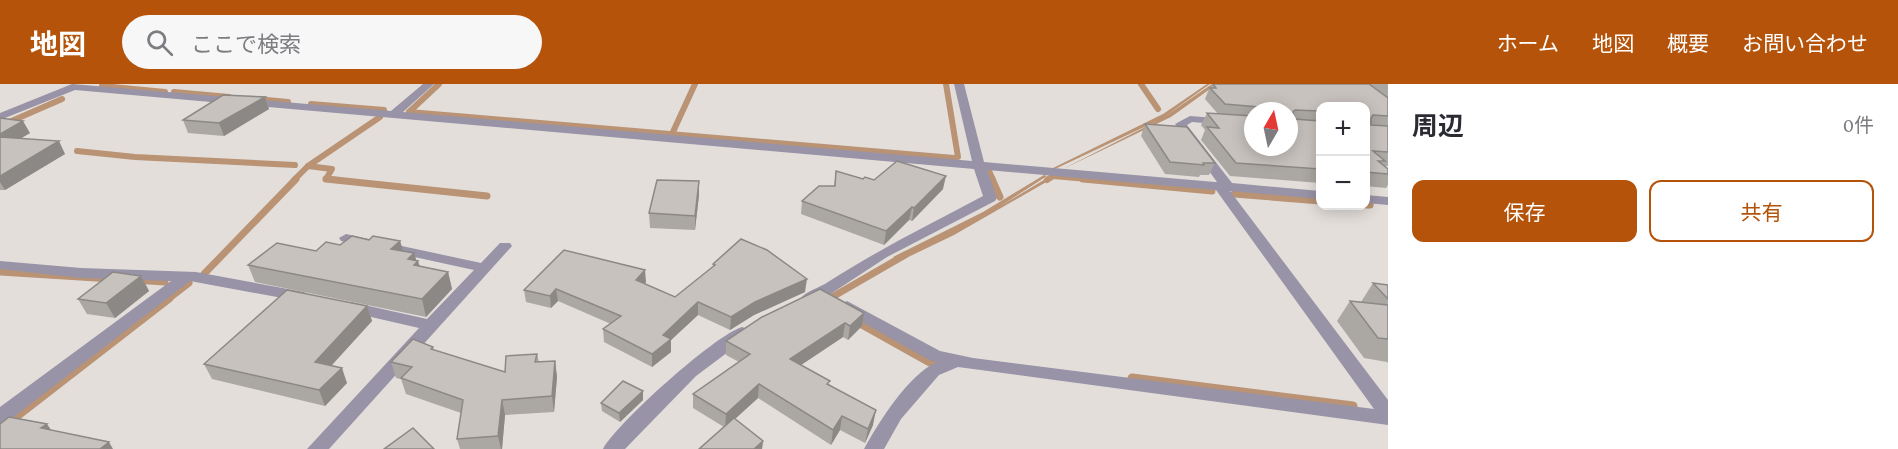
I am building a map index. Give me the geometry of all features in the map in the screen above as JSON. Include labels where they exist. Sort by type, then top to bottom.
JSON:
[{"type":"street","points":[[394,114],[429,84]]},
{"type":"street","points":[[792,307],[823,292],[882,254],[990,198],[979,166],[959,84]]},
{"type":"street","points":[[3,114],[77,85],[1316,195]]},
{"type":"street","points":[[1244,123],[1190,119],[1180,124],[1388,416]]},
{"type":"street","points":[[1377,200],[1388,212]]},
{"type":"street","points":[[346,238],[484,268]]},
{"type":"street","points":[[317,449],[505,246]]},
{"type":"street","points":[[0,265],[81,273],[196,277],[315,299]]},
{"type":"street","points":[[0,417],[186,277]]},
{"type":"street","points":[[823,292],[935,356],[1388,416]]},
{"type":"street","points":[[338,304],[415,320],[430,326]]},
{"type":"street","points":[[613,449],[714,352],[756,325]]},
{"type":"street","points":[[874,449],[894,414],[933,371],[956,360]]},
{"type":"shaded area","points":[[1210,84],[1164,117],[1212,84],[1217,84],[1171,117],[1061,170],[1157,121],[1053,168],[1163,114]]},
{"type":"shaded area","points":[[1044,175],[1047,176],[999,207],[1052,175],[1055,177],[954,235],[900,261],[893,257],[983,212]]},
{"type":"building","points":[[1213,84],[1369,84],[1388,98],[1388,116],[1373,115],[1371,125],[1388,126],[1388,152],[1373,151],[1385,161],[1378,161],[1388,169],[1388,174],[1370,172],[1370,102],[1316,102],[1316,111],[1298,110],[1298,102],[1244,102],[1244,106],[1225,104],[1210,88],[1216,88]]},
{"type":"building","points":[[223,95],[265,97],[219,123],[183,120]]},
{"type":"building","points":[[1207,113],[1244,115],[1244,156],[1298,156],[1298,119],[1316,121],[1316,169],[1236,163],[1207,127],[1219,128]]},
{"type":"building","points":[[0,118],[23,121],[0,134]]},
{"type":"building","points":[[1145,124],[1187,127],[1215,163],[1203,163],[1204,165],[1170,162]]},
{"type":"building","points":[[0,137],[59,141],[0,176]]},
{"type":"building","points":[[897,161],[946,176],[914,208],[912,207],[886,231],[802,201],[819,186],[835,186],[836,171],[874,180]]},
{"type":"building","points":[[657,180],[699,181],[695,216],[649,213]]},
{"type":"building","points":[[352,236],[369,240],[373,236],[400,241],[391,249],[414,253],[408,259],[418,261],[414,265],[448,272],[422,299],[248,265],[277,243],[316,251],[326,242],[340,245]]},
{"type":"building","points":[[741,239],[767,250],[807,279],[755,302],[731,317],[698,302],[663,335],[671,339],[652,354],[603,329],[621,316],[556,289],[550,296],[524,290],[564,250],[645,270],[636,280],[675,297],[715,265],[713,264]]},
{"type":"building","points":[[113,272],[141,276],[106,303],[78,299]]},
{"type":"building","points":[[1373,283],[1388,285],[1388,299]]},
{"type":"building","points":[[820,289],[864,313],[850,326],[845,323],[790,359],[830,381],[827,384],[876,410],[868,429],[842,416],[833,430],[759,384],[726,414],[693,394],[750,354],[726,341],[762,317]]},
{"type":"building","points":[[287,290],[367,306],[315,362],[342,368],[319,390],[204,364]]},
{"type":"building","points":[[1350,301],[1388,305],[1388,339],[1378,338]]},
{"type":"building","points":[[413,339],[433,347],[431,349],[505,372],[506,356],[537,354],[535,362],[555,361],[552,396],[502,400],[498,436],[457,439],[463,400],[401,378],[412,367],[391,362]]},
{"type":"building","points":[[623,381],[643,391],[619,413],[601,403]]},
{"type":"building","points":[[9,417],[47,424],[41,428],[109,442],[100,449],[0,449],[0,424]]},
{"type":"building","points":[[734,418],[763,441],[754,449],[699,449]]},
{"type":"building","points":[[413,428],[434,449],[384,449]]},
{"type":"waterway","points":[[439,84],[409,112],[954,158]]},
{"type":"waterway","points":[[672,134],[695,84]]},
{"type":"waterway","points":[[946,84],[958,157]]},
{"type":"waterway","points":[[1141,84],[1158,109]]},
{"type":"waterway","points":[[102,86],[165,92]]},
{"type":"waterway","points":[[174,92],[229,97]]},
{"type":"waterway","points":[[0,126],[62,99]]},
{"type":"waterway","points":[[256,99],[288,102]]},
{"type":"waterway","points":[[311,104],[384,110]]},
{"type":"waterway","points":[[308,166],[380,117]]},
{"type":"waterway","points":[[77,151],[135,157],[295,165]]},
{"type":"waterway","points":[[294,180],[308,166]]},
{"type":"waterway","points":[[308,166],[332,169],[326,179]]},
{"type":"waterway","points":[[989,171],[993,180]]},
{"type":"waterway","points":[[1047,180],[1053,176],[1099,180]]},
{"type":"waterway","points":[[204,274],[296,179]]},
{"type":"waterway","points":[[326,179],[339,180]]},
{"type":"waterway","points":[[326,179],[487,196]]},
{"type":"waterway","points":[[992,179],[1000,197]]},
{"type":"waterway","points":[[1083,179],[1212,191]]},
{"type":"waterway","points":[[1234,194],[1316,201]]},
{"type":"waterway","points":[[830,298],[827,300],[905,255]]},
{"type":"waterway","points":[[0,272],[112,279]]},
{"type":"waterway","points":[[133,280],[165,282]]},
{"type":"waterway","points":[[167,300],[189,283]]},
{"type":"waterway","points":[[0,429],[169,298]]},
{"type":"waterway","points":[[855,320],[930,362],[942,359]]},
{"type":"waterway","points":[[1132,378],[1353,406]]}]
